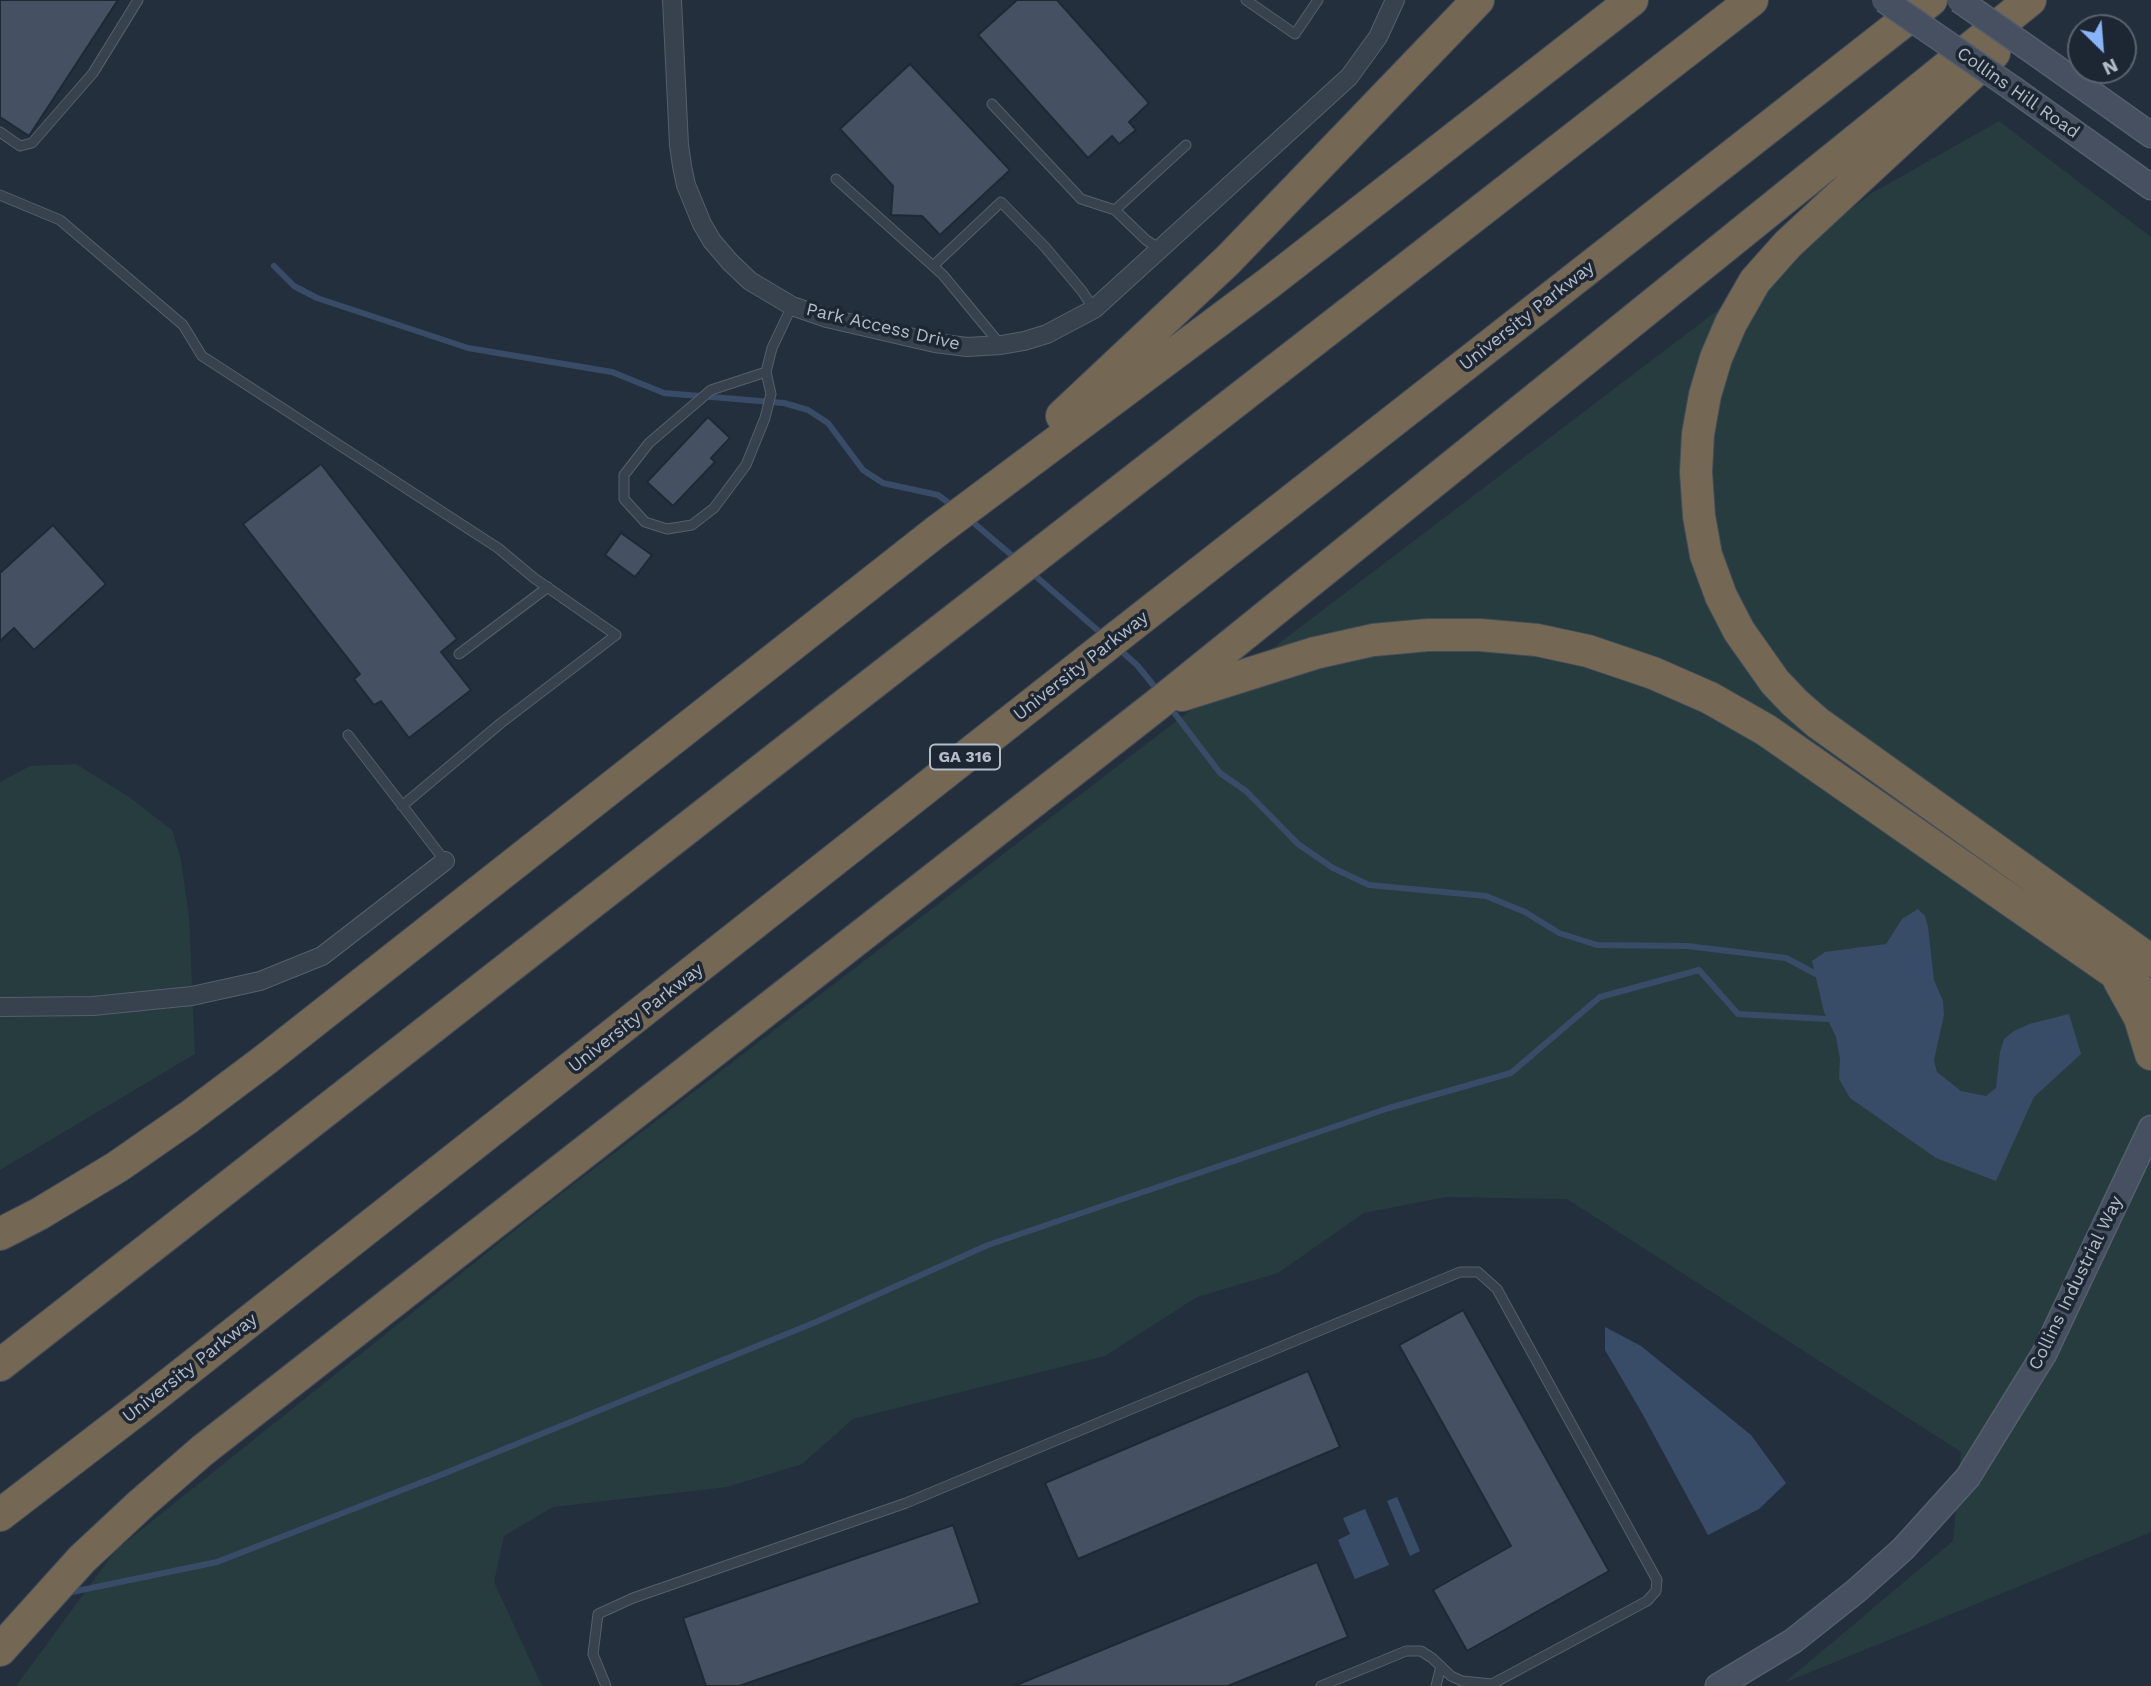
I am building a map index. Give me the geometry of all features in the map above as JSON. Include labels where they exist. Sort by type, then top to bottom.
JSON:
[{"type":"highway","points":[[937,531],[1228,260],[1478,0]]},
{"type":"highway","points":[[0,1234],[117,1167],[265,1060],[937,531],[1269,284],[1632,0]]},
{"type":"highway","points":[[0,1365],[1752,0]]},
{"type":"highway","name":"University Parkway","points":[[0,1515],[1931,0]]},
{"type":"highway","points":[[0,1650],[82,1559],[202,1450],[1158,704],[2030,0]]},
{"type":"highway","points":[[2052,0],[1788,244],[1755,281],[1731,323],[1704,395],[1697,446],[1699,516],[1706,555],[1721,596],[1739,631],[1775,682],[1795,703],[1818,723],[2138,942],[2151,961]]},
{"type":"highway","points":[[1158,704],[1315,653],[1373,640],[1428,635],[1480,635],[1537,640],[1588,651],[1664,678],[1710,698],[1766,730],[2151,998]]},
{"type":"highway","points":[[2112,970],[2132,1000],[2151,1054]]},
{"type":"street","name":"Park Access Drive","points":[[672,0],[679,145],[686,185],[712,241],[750,281],[792,306],[827,318],[935,343],[967,347],[1001,345],[1047,334],[1094,309],[1349,77],[1378,37],[1395,0]]},
{"type":"street","name":"Collins Hill Road","points":[[1884,0],[2151,187]]},
{"type":"street","points":[[1959,0],[2151,135]]},
{"type":"street","points":[[0,1007],[93,1006],[191,996],[260,981],[322,956],[445,861]]},
{"type":"street","name":"Collins Industrial Way","points":[[1718,1686],[1793,1641],[1856,1591],[1903,1549],[1968,1477],[2044,1354],[2151,1128]]},
{"type":"lane","points":[[0,132],[20,146],[32,144],[93,73],[138,0]]},
{"type":"lane","points":[[1246,0],[1295,34],[1318,0]]},
{"type":"lane","points":[[992,104],[1080,199],[1115,210],[1146,240],[1160,249]]},
{"type":"lane","points":[[1115,210],[1186,145]]},
{"type":"lane","points":[[836,179],[933,266],[1001,345]]},
{"type":"lane","points":[[0,195],[60,220],[183,325],[202,356],[498,548],[616,635],[501,723],[402,806]]},
{"type":"lane","points":[[933,266],[1002,202],[1045,247],[1094,309]]},
{"type":"lane","points":[[766,372],[711,390],[649,443],[624,475],[624,499],[645,522],[667,529],[692,524],[714,508],[746,465],[765,418],[771,394],[766,372],[772,348],[792,306]]},
{"type":"lane","points":[[458,654],[548,587]]},
{"type":"lane","points":[[348,735],[445,861]]},
{"type":"lane","points":[[606,1686],[593,1654],[598,1614],[633,1598],[906,1503],[1460,1272],[1478,1272],[1497,1289],[1657,1580],[1656,1591],[1647,1601],[1491,1685],[1462,1681],[1451,1676],[1421,1651],[1406,1651],[1338,1683],[1321,1686]]},
{"type":"lane","points":[[1436,1686],[1441,1666]]},
{"type":"green space","points":[[1999,121],[2151,237],[2151,1532],[1784,1683],[1953,1541],[1961,1452],[1567,1199],[1446,1197],[1364,1213],[1278,1273],[1197,1297],[1105,1356],[853,1419],[802,1464],[727,1487],[553,1507],[504,1536],[494,1582],[542,1686],[16,1686],[116,1550],[548,1204],[1145,745],[1872,193]]},
{"type":"green space","points":[[76,764],[129,797],[172,830],[181,860],[189,917],[195,1054],[0,1170],[0,782],[30,766]]},
{"type":"water","points":[[1918,909],[1925,916],[1928,927],[1934,980],[1943,1001],[1944,1015],[1934,1060],[1937,1072],[1961,1091],[1986,1096],[1996,1088],[2004,1039],[2029,1024],[2069,1014],[2081,1054],[2034,1097],[1996,1181],[1936,1158],[1850,1098],[1839,1079],[1840,1059],[1836,1037],[1824,1012],[1812,961],[1825,952],[1886,944],[1902,919]]},
{"type":"water","points":[[1605,1327],[1641,1346],[1751,1435],[1786,1483],[1759,1509],[1708,1535],[1605,1350]]},
{"type":"water","points":[[1397,1497],[1420,1551],[1410,1556],[1387,1501]]},
{"type":"water","points":[[1365,1509],[1389,1565],[1355,1579],[1338,1540],[1350,1534],[1343,1518]]},
{"type":"building","points":[[0,0],[118,0],[29,136],[0,117]]},
{"type":"building","points":[[1017,0],[1057,0],[1149,103],[1129,122],[1136,130],[1119,144],[1112,136],[1088,158],[978,35]]},
{"type":"building","points":[[910,64],[1010,170],[940,235],[922,216],[891,215],[893,186],[840,129]]},
{"type":"building","points":[[708,417],[730,438],[711,458],[715,462],[673,506],[647,482]]},
{"type":"building","points":[[321,464],[457,639],[441,652],[471,690],[409,738],[381,701],[374,705],[354,679],[360,674],[243,524]]},
{"type":"building","points":[[53,525],[106,584],[34,650],[14,628],[0,641],[0,573]]},
{"type":"building","points":[[621,533],[652,555],[635,577],[605,555]]},
{"type":"building","points":[[1463,1310],[1609,1571],[1467,1651],[1433,1590],[1511,1546],[1399,1345]]},
{"type":"building","points":[[1308,1371],[1340,1447],[1078,1559],[1045,1483]]},
{"type":"building","points":[[953,1525],[980,1603],[739,1686],[706,1686],[683,1618]]},
{"type":"building","points":[[1317,1562],[1348,1637],[1228,1686],[1014,1686]]},
{"type":"waterway","points":[[274,266],[294,286],[317,298],[468,348],[612,372],[664,393],[784,403],[808,410],[828,423],[863,470],[883,483],[938,495],[954,507]]},
{"type":"waterway","points":[[968,518],[1016,559]]},
{"type":"waterway","points":[[1032,573],[1103,635]]},
{"type":"waterway","points":[[1119,649],[1137,665],[1159,692]]},
{"type":"waterway","points":[[1169,706],[1220,773],[1246,791],[1298,844],[1333,868],[1369,885],[1486,896],[1525,912],[1559,933],[1597,945],[1687,946],[1786,958],[1816,974]]},
{"type":"waterway","points":[[67,1593],[217,1562],[443,1474],[816,1322],[988,1245],[1389,1108],[1511,1073],[1600,997],[1699,970],[1738,1014],[1828,1019]]}]
